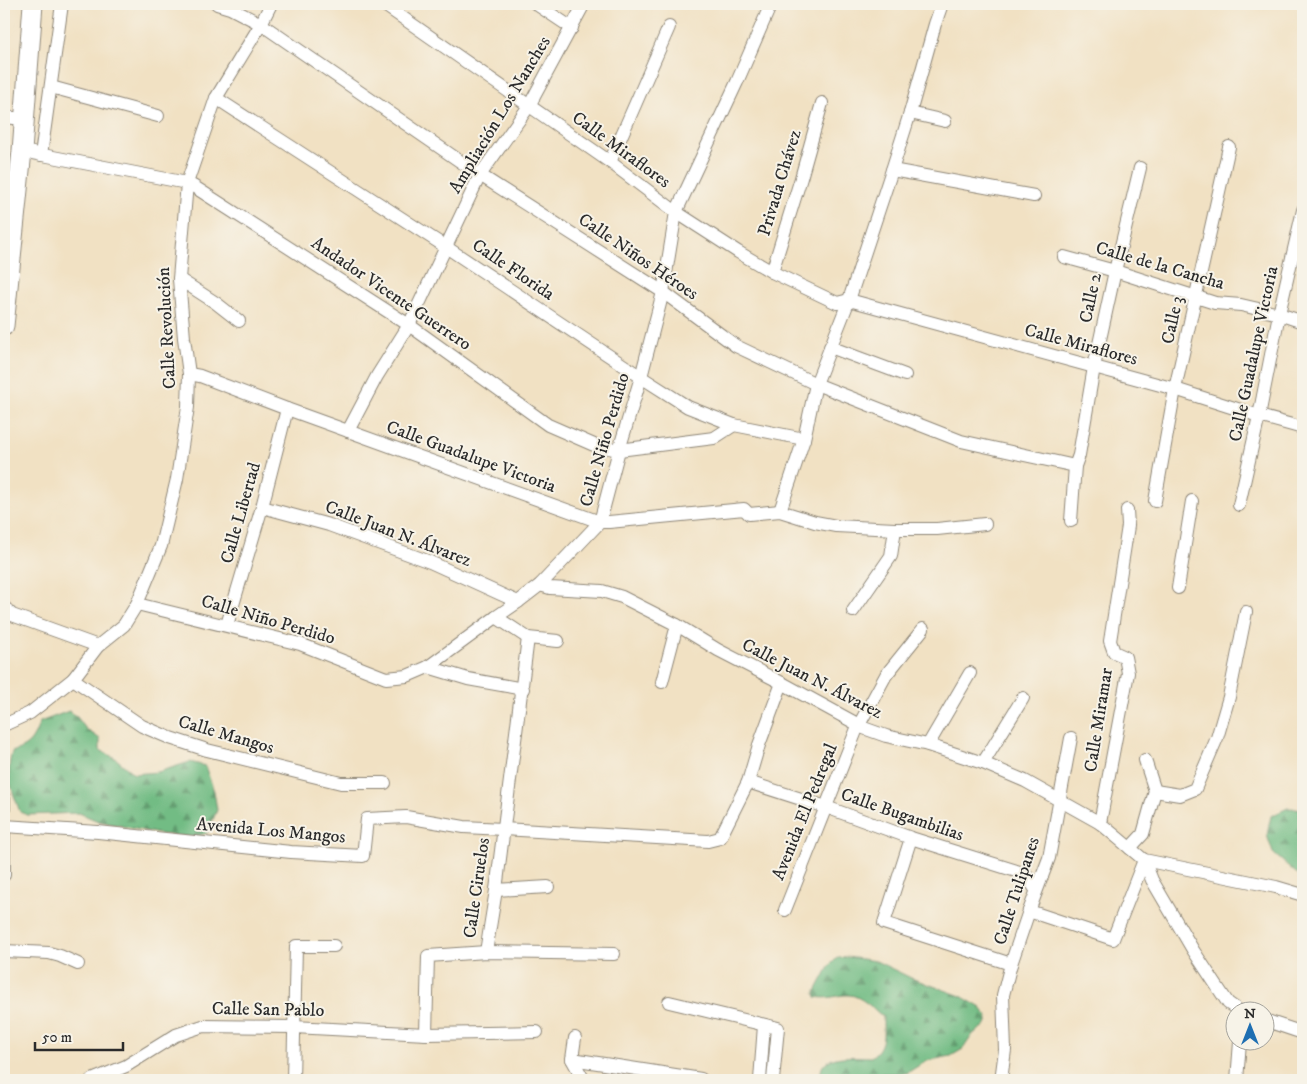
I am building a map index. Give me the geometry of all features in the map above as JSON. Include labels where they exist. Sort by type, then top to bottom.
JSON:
[{"type":"main road","points":[[4,326],[22,151],[33,4]]},
{"type":"street","points":[[41,155],[62,4]]},
{"type":"street","name":"Calle Niños Héroes","points":[[217,4],[230,8],[261,24],[480,175],[663,292],[736,346],[816,384],[961,441],[1075,466]]},
{"type":"street","name":"Calle Revolución","points":[[4,725],[30,713],[73,678],[98,646],[124,625],[137,604],[161,546],[177,480],[188,407],[189,374],[179,278],[187,183],[216,98],[261,24],[270,4]]},
{"type":"street","name":"Calle Miraflores","points":[[384,4],[610,162],[676,212],[772,272],[837,303],[848,300],[1175,389],[1303,428]]},
{"type":"street","points":[[536,4],[572,28]]},
{"type":"street","name":"Ampliación Los Nanches","points":[[348,430],[377,376],[408,325],[480,175],[529,106],[584,4]]},
{"type":"street","points":[[780,511],[804,439],[816,384],[848,300],[892,170],[942,4]]},
{"type":"street","name":"Calle Niño Perdido","points":[[137,604],[300,644],[386,678],[406,676],[428,667],[540,585],[600,522],[663,292],[676,212],[768,11]]},
{"type":"street","points":[[610,162],[669,27]]},
{"type":"street","points":[[51,87],[158,116]]},
{"type":"street","name":"Calle Florida","points":[[216,98],[688,407],[734,425],[804,439]]},
{"type":"street","name":"Privada Chávez","points":[[772,272],[822,104]]},
{"type":"street","points":[[910,113],[945,121]]},
{"type":"street","points":[[4,117],[24,119]]},
{"type":"street","name":"Calle 3","points":[[1155,501],[1175,389],[1229,147]]},
{"type":"street","name":"Andador Vicente Guerrero","points":[[22,151],[187,183],[408,325],[548,425],[594,445],[619,450],[714,438],[734,425]]},
{"type":"street","name":"Calle 2","points":[[1071,521],[1075,466],[1079,455],[1094,367],[1140,168]]},
{"type":"street","points":[[892,170],[1034,196]]},
{"type":"street","name":"Calle Guadalupe Victoria","points":[[1239,505],[1303,210]]},
{"type":"street","name":"Calle de la Cancha","points":[[1064,257],[1215,303],[1241,305],[1303,322]]},
{"type":"street","points":[[179,278],[239,321]]},
{"type":"street","points":[[830,347],[904,375]]},
{"type":"street","name":"Calle Guadalupe Victoria","points":[[189,374],[200,376],[287,410],[348,430],[600,522],[744,510],[749,514],[780,511],[815,522],[836,526],[937,529],[985,524]]},
{"type":"street","name":"Calle Libertad","points":[[227,625],[262,507],[287,410]]},
{"type":"street","points":[[1178,588],[1192,501]]},
{"type":"street","name":"Calle Juan N. Álvarez","points":[[262,507],[329,525],[430,562],[518,602]]},
{"type":"street","name":"Calle Miramar","points":[[1100,823],[1128,673],[1125,658],[1114,652],[1110,641],[1128,526],[1127,510]]},
{"type":"street","points":[[853,611],[891,556],[895,529]]},
{"type":"street","name":"Calle Juan N. Álvarez","points":[[540,585],[550,588],[602,591],[622,596],[858,726],[886,736],[928,745],[983,763],[1025,781],[1100,823],[1144,860]]},
{"type":"street","points":[[1155,792],[1180,795],[1195,789],[1217,738],[1230,697],[1246,612]]},
{"type":"street","points":[[7,614],[98,646]]},
{"type":"street","points":[[496,617],[528,638],[558,641]]},
{"type":"street","points":[[662,682],[677,625]]},
{"type":"street","name":"Avenida El Pedregal","points":[[785,910],[858,726],[886,675],[923,629]]},
{"type":"street","points":[[503,829],[523,689],[528,638]]},
{"type":"street","points":[[428,667],[468,678],[523,689]]},
{"type":"street","points":[[928,745],[970,672]]},
{"type":"street","name":"Calle Mangos","points":[[73,678],[142,726],[170,738],[207,750],[341,783],[385,783]]},
{"type":"street","name":"Avenida Los Mangos","points":[[4,826],[98,832],[291,852],[363,856],[367,819],[406,817],[464,828],[708,841],[720,838],[748,782],[759,745],[782,683]]},
{"type":"street","points":[[983,763],[1023,698]]},
{"type":"street","name":"Calle Tulipanes","points":[[1000,1080],[1006,1050],[1003,995],[1011,964],[1049,858],[1071,738]]},
{"type":"street","points":[[1130,848],[1143,834],[1155,792],[1145,760]]},
{"type":"street","name":"Calle Bugambilias","points":[[748,782],[826,807],[911,838],[1026,874]]},
{"type":"street","points":[[4,798],[4,875]]},
{"type":"street","name":"Calle Ciruelos","points":[[486,952],[503,829]]},
{"type":"street","name":"Calle Tulipanes","points":[[911,838],[884,923],[1011,964]]},
{"type":"street","points":[[1036,890],[1026,874],[1049,858]]},
{"type":"street","points":[[1144,860],[1276,887],[1303,895]]},
{"type":"street","points":[[1029,911],[1112,939],[1144,860]]},
{"type":"street","points":[[1144,860],[1152,880],[1193,950],[1227,1002]]},
{"type":"street","points":[[496,890],[548,887]]},
{"type":"street","points":[[293,1080],[296,946],[334,946]]},
{"type":"street","points":[[4,951],[49,953],[78,964]]},
{"type":"street","points":[[426,1034],[428,956],[486,952],[614,954]]},
{"type":"street","points":[[669,1002],[778,1028],[773,1080]]},
{"type":"street","points":[[1274,1023],[1303,1033]]},
{"type":"street","points":[[760,1080],[764,1025]]},
{"type":"street","name":"Calle San Pablo","points":[[92,1080],[126,1066],[176,1035],[203,1026],[294,1027],[426,1034],[537,1032]]},
{"type":"street","points":[[575,1038],[572,1059],[582,1080]]},
{"type":"street","points":[[1238,1080],[1239,1052]]},
{"type":"street","points":[[572,1059],[701,1079]]},
{"type":"green space","points":[[69,711],[77,717],[86,729],[100,739],[100,750],[115,758],[134,774],[158,772],[190,762],[205,766],[214,791],[217,810],[207,833],[194,837],[159,834],[98,821],[79,813],[27,815],[20,812],[9,776],[12,752],[30,742],[40,722]]},
{"type":"green space","points":[[1288,808],[1303,809],[1303,879],[1273,853],[1267,835],[1271,816]]},
{"type":"green space","points":[[847,957],[876,961],[911,978],[961,996],[981,1008],[987,1016],[987,1022],[985,1026],[973,1034],[963,1049],[951,1056],[926,1061],[907,1073],[870,1074],[847,1080],[826,1080],[821,1075],[822,1068],[826,1062],[840,1057],[871,1057],[876,1053],[883,1039],[883,1017],[862,1000],[849,995],[826,998],[816,997],[815,993],[830,965],[837,958]]}]
